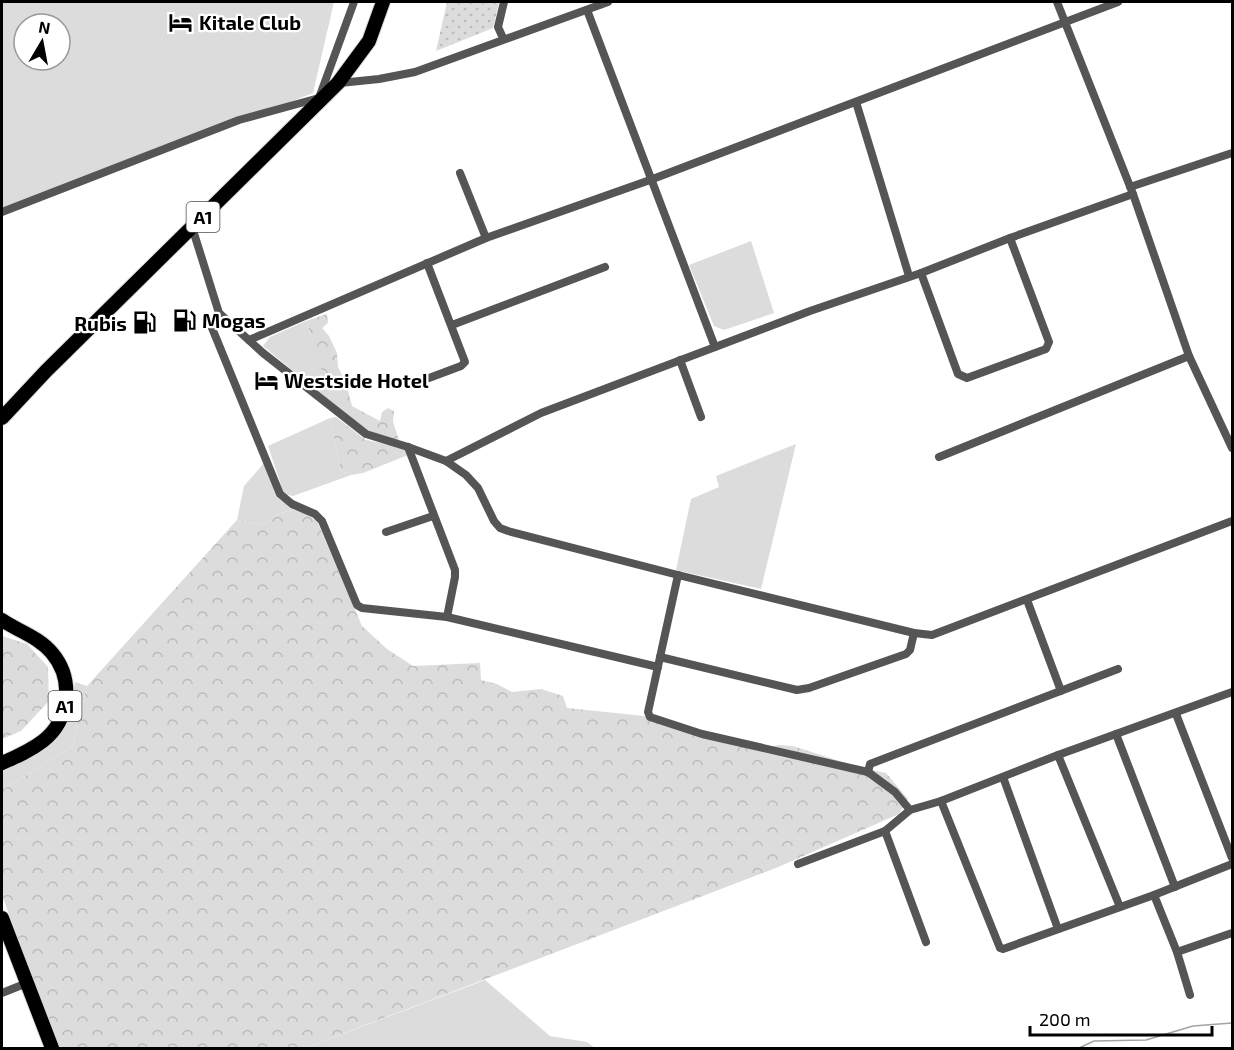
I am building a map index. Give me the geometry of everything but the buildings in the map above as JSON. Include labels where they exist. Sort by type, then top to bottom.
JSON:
[{"type":"highway","name":"A1","points":[[2,418],[46,371],[338,83],[369,41],[383,2]]},
{"type":"highway","name":"A1","points":[[2,620],[38,640],[52,653],[61,667],[67,696],[57,727],[45,740],[2,763]]},
{"type":"highway","name":"A1","points":[[2,629],[25,633]]},
{"type":"highway","points":[[2,921],[52,1048]]},
{"type":"street","points":[[2,212],[239,120],[323,96],[354,2]]},
{"type":"street","points":[[503,38],[498,27],[504,2]]},
{"type":"street","points":[[338,83],[379,79],[415,72],[503,38],[608,2]]},
{"type":"street","points":[[1057,2],[1131,190],[1189,356],[1233,448]]},
{"type":"street","points":[[249,340],[486,238],[650,180],[1118,2]]},
{"type":"street","points":[[587,10],[715,347]]},
{"type":"street","points":[[856,102],[909,276]]},
{"type":"street","points":[[446,461],[541,413],[921,273],[1131,190],[1233,153]]},
{"type":"street","points":[[460,173],[486,238]]},
{"type":"street","points":[[192,227],[219,313],[359,430],[373,437],[446,461],[473,481],[494,521],[500,528],[508,531],[914,633],[937,634],[1233,521]]},
{"type":"street","points":[[921,273],[958,374],[962,377],[967,378],[1046,349],[1049,342],[1010,238]]},
{"type":"street","points":[[427,262],[465,362],[461,366],[429,378]]},
{"type":"street","points":[[452,325],[605,267]]},
{"type":"street","points":[[219,313],[212,328],[280,494],[292,504],[315,514],[322,521],[357,605],[362,608],[447,617],[658,667]]},
{"type":"street","points":[[939,457],[1189,356]]},
{"type":"street","points":[[680,360],[701,417]]},
{"type":"street","points":[[408,447],[455,574],[447,617]]},
{"type":"street","points":[[386,532],[433,516]]},
{"type":"street","points":[[678,575],[648,712],[650,717],[702,734],[868,772],[895,792],[910,810]]},
{"type":"street","points":[[1027,600],[1060,691]]},
{"type":"street","points":[[660,657],[797,690],[809,688],[906,654],[910,650],[914,633]]},
{"type":"street","points":[[868,772],[870,764],[1118,669]]},
{"type":"street","points":[[798,864],[885,831],[910,810],[941,801],[1059,755],[1233,692]]},
{"type":"street","points":[[1176,714],[1233,858]]},
{"type":"street","points":[[1116,734],[1175,887]]},
{"type":"street","points":[[1059,755],[1120,907]]},
{"type":"street","points":[[1003,777],[1058,929]]},
{"type":"street","points":[[941,801],[997,946],[1003,949],[1233,864]]},
{"type":"street","points":[[885,831],[926,942]]},
{"type":"street","points":[[1154,895],[1177,952],[1190,995]]},
{"type":"street","points":[[1177,952],[1233,933]]},
{"type":"street","points":[[2,993],[27,983]]},
{"type":"green space","points":[[2,2],[334,2],[313,93],[2,214]]},
{"type":"green space","points":[[447,2],[499,2],[493,28],[436,51]]},
{"type":"green space","points":[[751,241],[774,313],[724,330],[714,326],[689,265]]},
{"type":"green space","points":[[327,314],[328,323],[322,328],[329,336],[337,353],[338,367],[346,383],[352,406],[380,421],[382,412],[388,408],[394,411],[393,422],[399,440],[374,433],[358,425],[344,415],[334,401],[306,321]]},
{"type":"green space","points":[[306,321],[330,392],[339,409],[263,346],[270,337]]},
{"type":"green space","points":[[336,417],[366,440],[406,448],[408,455],[363,473],[351,475],[341,471],[330,418]]},
{"type":"green space","points":[[330,418],[341,471],[351,475],[293,496],[284,494],[268,446]]},
{"type":"green space","points":[[796,444],[761,589],[676,570],[691,499],[719,487],[716,476]]},
{"type":"green space","points":[[264,463],[279,499],[297,509],[281,513],[263,525],[237,520],[244,486]]},
{"type":"green space","points":[[297,509],[317,521],[362,626],[387,649],[413,666],[480,663],[481,680],[497,684],[512,692],[541,689],[563,696],[567,708],[644,716],[703,737],[760,751],[778,745],[793,746],[855,766],[886,773],[908,799],[899,814],[776,868],[305,1048],[58,1048],[2,895],[2,790],[73,746],[87,686],[237,520],[263,525],[281,513]]},
{"type":"green space","points":[[2,636],[27,644],[48,667],[49,701],[21,731],[2,739]]},
{"type":"green space","points":[[75,682],[87,686],[73,746],[2,790],[2,767],[42,749],[67,723]]},
{"type":"green space","points":[[485,980],[550,1036],[587,1042],[595,1048],[305,1048]]},
{"type":"waterway","points":[[1079,1048],[1094,1041],[1146,1040],[1193,1026],[1232,1023]]},
{"type":"place","name":"Kitale Club","points":[[181,22]]},
{"type":"place","name":"Mogas","points":[[184,320]]},
{"type":"place","name":"Rubis","points":[[145,323]]},
{"type":"place","name":"Westside Hotel","points":[[266,380]]}]
